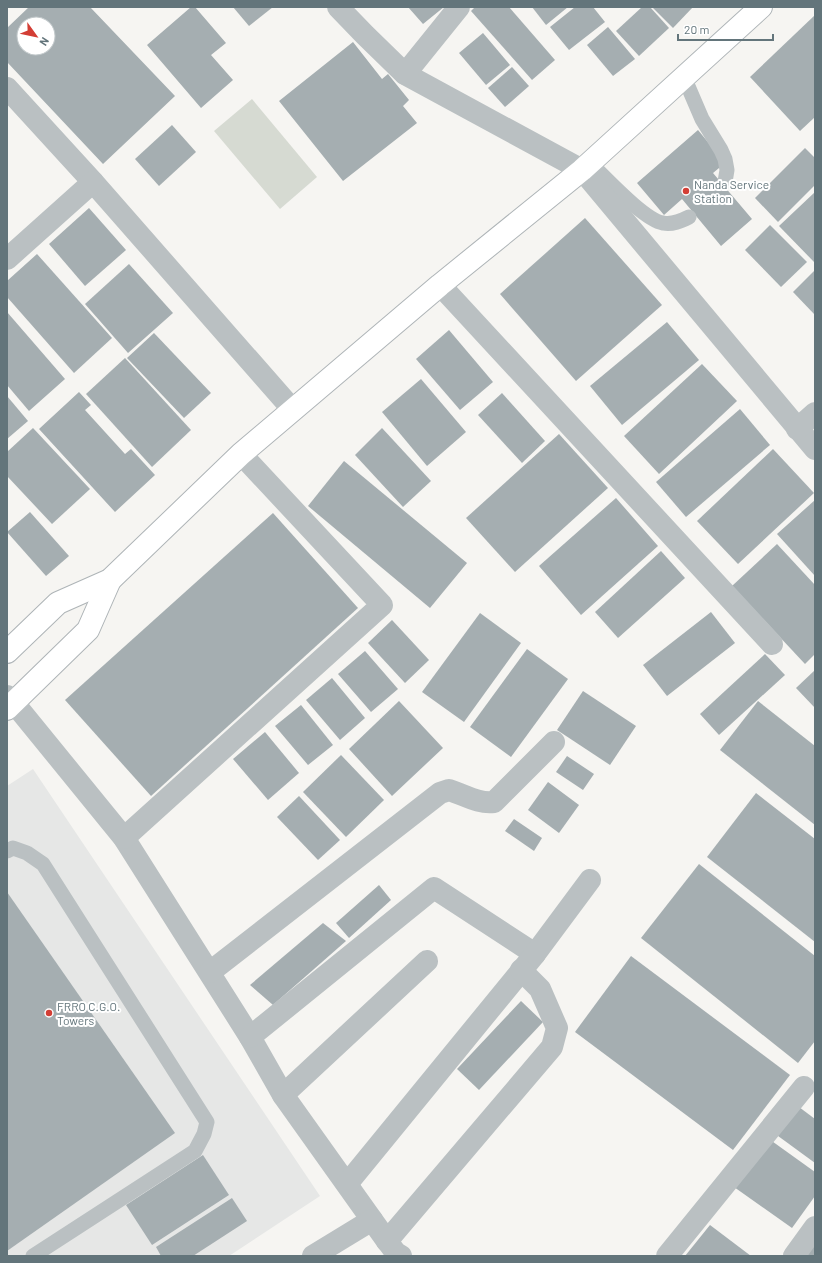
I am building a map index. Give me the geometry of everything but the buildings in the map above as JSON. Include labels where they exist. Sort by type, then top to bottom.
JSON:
[{"type":"main road","points":[[7,652],[58,603],[110,580],[241,454],[440,285],[586,166],[761,7]]},
{"type":"main road","points":[[9,703],[88,630],[110,580]]},
{"type":"street","points":[[338,7],[405,74],[586,166],[815,450]]},
{"type":"street","points":[[405,74],[459,7]]},
{"type":"street","points":[[7,88],[93,182],[293,410]]},
{"type":"street","points":[[7,259],[93,182]]},
{"type":"street","points":[[440,285],[772,644]]},
{"type":"street","points":[[797,429],[815,413]]},
{"type":"street","points":[[124,838],[382,604],[241,454]]},
{"type":"street","points":[[9,703],[124,838],[210,972],[250,1037],[283,1096],[372,1220],[394,1248],[552,1047],[557,1028],[528,962],[434,888],[250,1037]]},
{"type":"street","points":[[210,972],[440,793],[449,790],[458,792],[479,802],[494,802],[554,742]]},
{"type":"street","points":[[346,1184],[528,962],[590,880]]},
{"type":"street","points":[[283,1096],[427,961]]},
{"type":"street","points":[[667,1256],[805,1088]]},
{"type":"street","points":[[313,1256],[372,1220]]},
{"type":"street","points":[[794,1256],[815,1227]]},
{"type":"lane","points":[[684,77],[702,119],[725,159],[727,170],[725,182]]},
{"type":"lane","points":[[586,166],[654,220],[664,223],[677,222],[689,217]]},
{"type":"lane","points":[[7,851],[13,848],[27,853],[43,864],[207,1122],[204,1134],[195,1151],[33,1256]]},
{"type":"shaded area","points":[[252,99],[317,177],[280,209],[214,131]]},
{"type":"shaded area","points":[[33,769],[320,1196],[229,1256],[7,1256],[7,786]]},
{"type":"place","name":"Nanda Service Station","points":[[686,191]]},
{"type":"place","name":"FRRO C.G.O. Towers","points":[[49,1013]]}]
